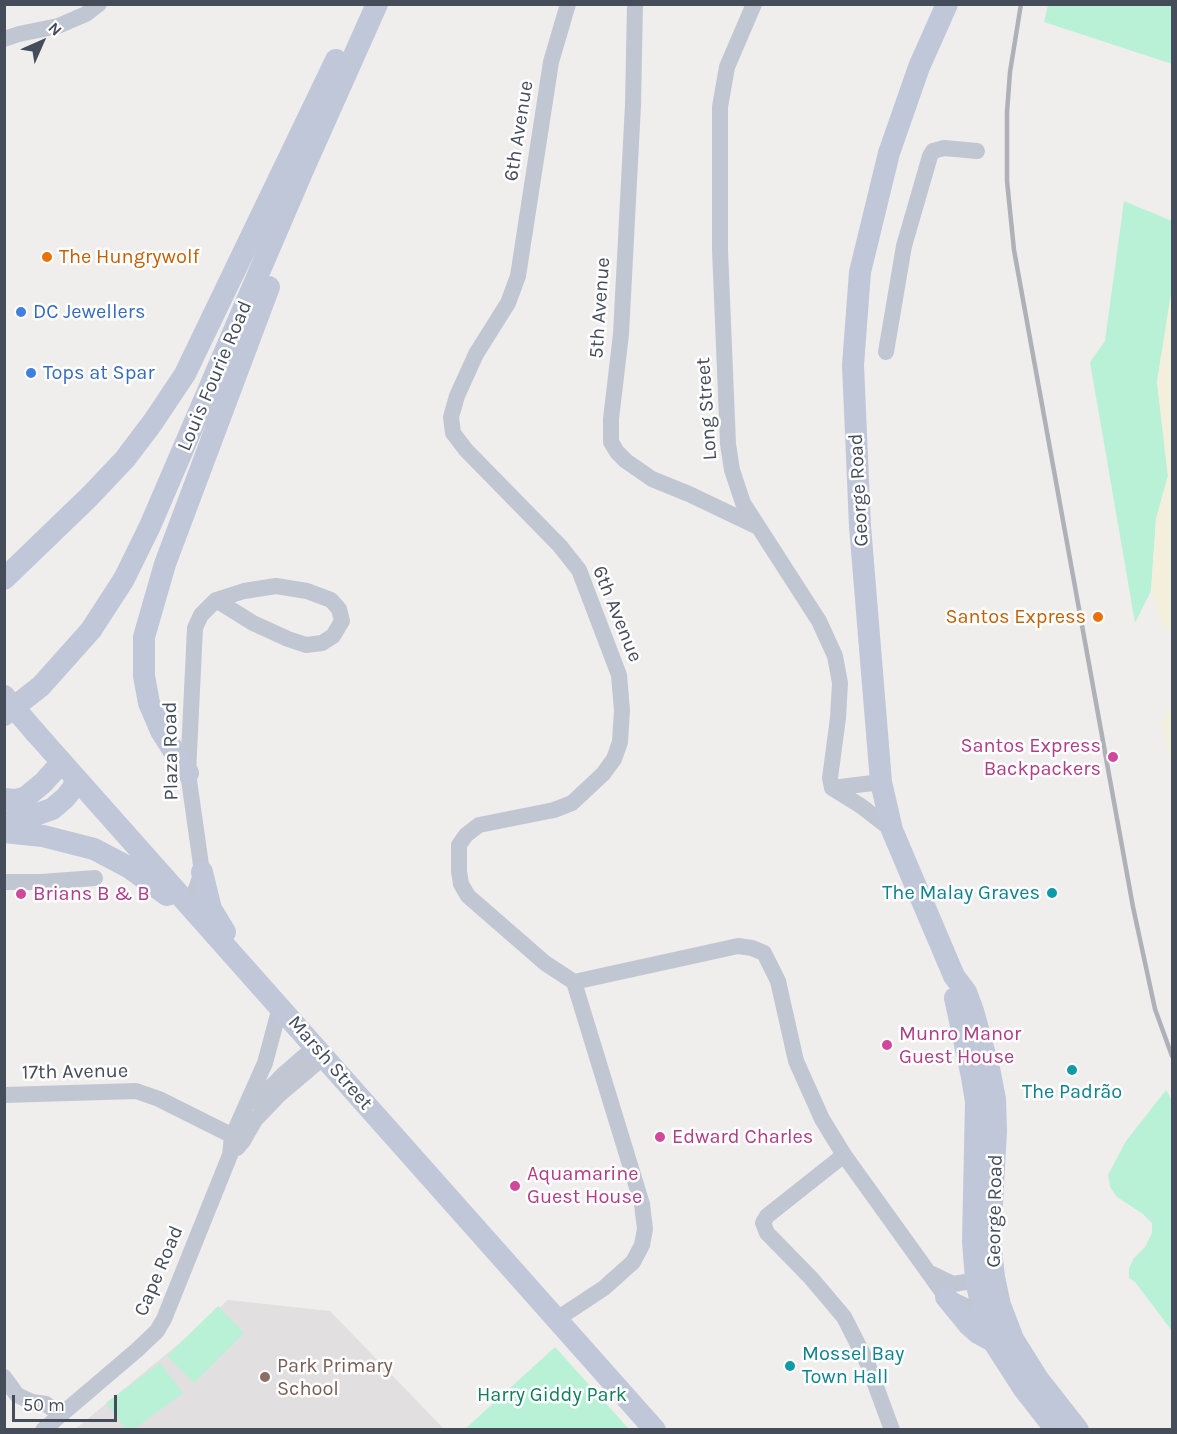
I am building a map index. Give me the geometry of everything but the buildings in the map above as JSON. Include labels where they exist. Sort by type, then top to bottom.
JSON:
[{"type":"street","points":[[4,39],[58,26],[86,15],[99,4]]},
{"type":"street","points":[[4,579],[125,459],[185,374],[363,4]]},
{"type":"street","name":"Louis Fourie Road","points":[[4,715],[41,686],[91,630],[124,579],[150,526],[377,4]]},
{"type":"street","name":"6th Avenue","points":[[568,4],[551,62],[518,276],[508,303],[476,354],[457,396],[451,417],[453,433],[466,450],[560,546],[579,570],[619,675],[622,711],[620,742],[614,759],[596,782],[572,803],[555,810],[479,825],[466,835],[459,845],[461,884],[468,896],[537,956],[562,976],[574,982]]},
{"type":"street","name":"5th Avenue","points":[[635,4],[633,105],[621,334],[610,419],[611,442],[626,461],[652,479],[757,526]]},
{"type":"street","name":"Long Street","points":[[753,4],[727,67],[720,107],[718,185],[728,444],[732,470],[743,503],[819,621],[835,656],[840,683],[830,778],[832,788]]},
{"type":"street","name":"George Road","points":[[947,4],[919,67],[889,153],[860,272],[853,364],[860,526],[881,782],[892,830],[954,976],[966,992],[990,1073],[995,1099],[995,1169],[985,1279],[991,1306],[993,1341],[1024,1389],[1056,1430]]},
{"type":"street","points":[[886,352],[904,246],[930,156],[933,151],[944,148],[977,151]]},
{"type":"street","points":[[188,773],[161,731],[149,703],[144,676],[144,637],[165,564],[271,282],[303,170]]},
{"type":"street","points":[[276,586],[307,591],[330,600],[339,609],[342,621],[333,636],[322,643],[306,645],[253,623],[216,600],[244,591],[276,586]]},
{"type":"street","name":"Plaza Road","points":[[190,906],[202,873],[188,773],[195,628],[201,615],[216,600]]},
{"type":"street","points":[[4,727],[16,717],[41,686]]},
{"type":"street","name":"Marsh Street","points":[[4,696],[655,1430]]},
{"type":"street","points":[[4,799],[16,800],[26,797],[43,783],[68,770],[73,788],[52,809],[4,822]]},
{"type":"street","points":[[832,788],[881,782]]},
{"type":"street","points":[[832,788],[861,806],[892,830]]},
{"type":"street","points":[[4,832],[43,836],[94,849],[130,868],[216,937]]},
{"type":"street","points":[[202,873],[211,909],[258,983]]},
{"type":"street","points":[[4,882],[95,878]]},
{"type":"street","points":[[557,1319],[604,1288],[633,1262],[642,1245],[645,1229],[642,1204],[574,982],[738,946],[764,952],[777,981],[796,1061],[822,1119],[844,1155],[946,1297],[969,1325],[993,1341]]},
{"type":"street","name":"Cape Road","points":[[43,1430],[157,1331],[164,1319],[238,1139],[243,1116],[265,1063],[280,1007]]},
{"type":"street","name":"Cape Road","points":[[243,1116],[285,1073],[321,1051]]},
{"type":"street","name":"Cape Road","points":[[238,1139],[321,1051]]},
{"type":"street","name":"17th Avenue","points":[[4,1095],[136,1091],[159,1099],[238,1139]]},
{"type":"street","points":[[844,1155],[767,1216],[763,1223],[767,1233],[827,1297],[852,1332],[867,1362],[892,1430]]},
{"type":"street","points":[[929,1273],[953,1284],[985,1279]]},
{"type":"street","points":[[946,1297],[968,1307],[991,1306]]},
{"type":"street","name":"George Road","points":[[991,1306],[1038,1379],[1078,1430]]},
{"type":"street","points":[[4,1377],[17,1395],[32,1402],[46,1404],[60,1415]]},
{"type":"shaded area","name":"Park Primary School","points":[[228,1300],[330,1311],[444,1429],[74,1430],[186,1338]]},
{"type":"green space","points":[[1048,5],[1172,5],[1172,64],[1044,22]]},
{"type":"green space","points":[[1124,201],[1172,221],[1172,288],[1157,382],[1168,476],[1156,519],[1151,591],[1135,623],[1090,362],[1105,341]]},
{"type":"green space","points":[[1166,1090],[1172,1100],[1172,1331],[1135,1282],[1129,1278],[1129,1268],[1134,1258],[1145,1247],[1152,1233],[1152,1223],[1143,1214],[1117,1197],[1110,1187],[1108,1175],[1126,1141]]},
{"type":"green space","points":[[218,1306],[244,1333],[194,1383],[167,1356]]},
{"type":"green space","name":"Harry Giddy Park","points":[[555,1347],[629,1429],[465,1429]]},
{"type":"green space","points":[[160,1363],[183,1393],[134,1429],[126,1429],[106,1403]]},
{"type":"sand","points":[[1172,288],[1172,637],[1161,623],[1151,591],[1156,519],[1168,476],[1157,382]]},
{"type":"sand","points":[[1172,704],[1172,766],[1162,722]]},
{"type":"railway","points":[[1021,4],[1010,72],[1007,112],[1007,181],[1014,250],[1133,907],[1155,1009],[1172,1056]]},
{"type":"place","name":"The Hungrywolf","points":[[47,257]]},
{"type":"place","name":"DC Jewellers","points":[[21,312]]},
{"type":"place","name":"Tops at Spar","points":[[31,373]]},
{"type":"place","name":"Santos Express","points":[[1098,617]]},
{"type":"place","name":"Santos Express Backpackers","points":[[1113,757]]},
{"type":"place","name":"The Malay Graves","points":[[1052,893]]},
{"type":"place","name":"Brians B & B","points":[[21,894]]},
{"type":"place","name":"Munro Manor Guest House","points":[[887,1045]]},
{"type":"place","name":"The Padrão","points":[[1072,1070]]},
{"type":"place","name":"Edward Charles","points":[[660,1137]]},
{"type":"place","name":"Aquamarine Guest House","points":[[515,1186]]},
{"type":"place","name":"Mossel Bay Town Hall","points":[[790,1366]]},
{"type":"place","name":"Park Primary School","points":[[265,1377]]}]
